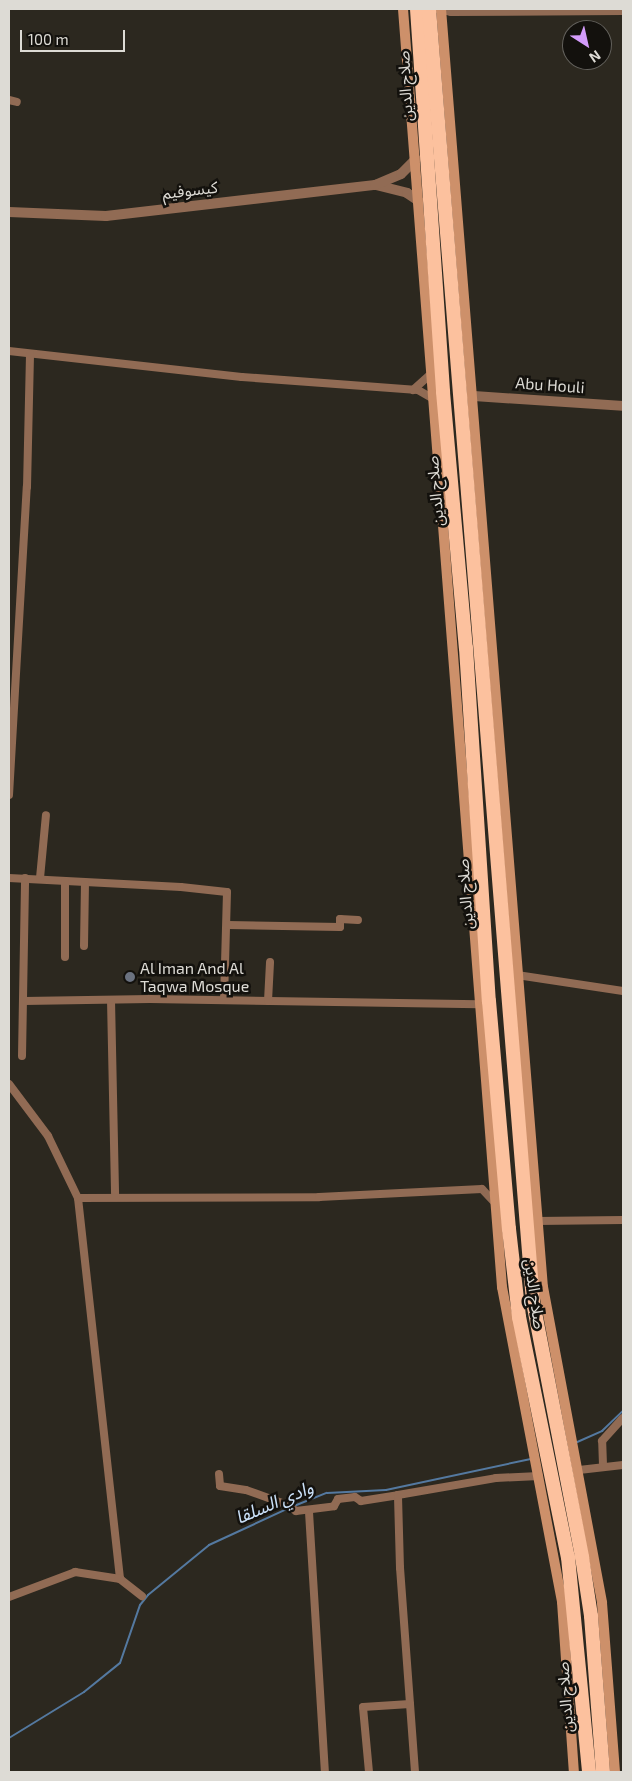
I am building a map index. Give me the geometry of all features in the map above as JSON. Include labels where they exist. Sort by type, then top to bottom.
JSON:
[{"type":"highway","name":"صلاح الدين","points":[[417,9],[473,749],[489,1001],[511,1245],[519,1317],[545,1475],[575,1557],[591,1616],[603,1772]]},
{"type":"highway","name":"صلاح الدين","points":[[438,9],[488,757],[533,1302],[574,1469],[575,1557],[589,1772]]},
{"type":"highway","points":[[462,613],[468,609],[478,613]]},
{"type":"highway","points":[[473,749],[480,750],[488,757]]},
{"type":"main road","points":[[402,9],[416,158],[432,374],[432,398],[502,1286],[538,1440]]},
{"type":"main road","points":[[438,9],[474,396],[537,1221],[546,1308],[566,1435]]},
{"type":"main road","points":[[574,1469],[602,1603],[615,1772]]},
{"type":"main road","points":[[545,1475],[562,1602],[574,1772]]},
{"type":"street","points":[[438,9],[623,11]]},
{"type":"street","name":"كيسوفيم","points":[[9,212],[106,216],[375,185],[401,174],[416,158]]},
{"type":"street","name":"كيسوفيم","points":[[375,185],[408,193],[418,202]]},
{"type":"street","points":[[9,351],[242,377],[413,390],[424,392],[432,398]]},
{"type":"street","points":[[9,795],[10,728],[27,487],[30,354]]},
{"type":"street","points":[[413,390],[432,374]]},
{"type":"street","name":"Abu Houli","points":[[474,396],[623,406]]},
{"type":"street","points":[[40,878],[46,815]]},
{"type":"street","points":[[9,878],[181,886],[227,892],[228,925],[224,1000]]},
{"type":"street","points":[[22,1056],[25,878]]},
{"type":"street","points":[[65,882],[65,957]]},
{"type":"street","points":[[84,946],[85,883]]},
{"type":"street","points":[[228,925],[340,927],[340,919],[358,920]]},
{"type":"street","points":[[268,1001],[270,962]]},
{"type":"street","points":[[517,975],[623,992]]},
{"type":"street","points":[[111,1000],[115,1196]]},
{"type":"street","points":[[24,1001],[224,1000],[479,1004]]},
{"type":"street","points":[[9,1084],[48,1136],[78,1198],[120,1579]]},
{"type":"street","points":[[482,1189],[493,1169]]},
{"type":"street","points":[[78,1198],[115,1196],[319,1197],[482,1189],[496,1204]]},
{"type":"street","points":[[537,1221],[623,1220]]},
{"type":"street","points":[[603,1465],[602,1441],[623,1418]]},
{"type":"street","points":[[574,1469],[603,1465],[623,1465]]},
{"type":"street","points":[[218,1474],[220,1486],[246,1490],[288,1505],[296,1512],[309,1512],[334,1506],[338,1499],[355,1497],[361,1501],[496,1478],[545,1475]]},
{"type":"street","points":[[398,1495],[415,1772]]},
{"type":"street","points":[[309,1512],[325,1772]]},
{"type":"street","points":[[9,1597],[75,1572],[120,1579],[142,1596]]},
{"type":"street","points":[[369,1772],[362,1707],[410,1704]]},
{"type":"waterway","name":"وادي السلقا","points":[[575,1443],[602,1431],[623,1411]]},
{"type":"waterway","name":"وادي السلقا","points":[[294,1506],[327,1493],[386,1490],[531,1459]]},
{"type":"waterway","name":"وادي السلقا","points":[[9,1738],[84,1692],[120,1663],[140,1605],[148,1595],[209,1545],[287,1509]]},
{"type":"place","name":"Al Iman And Al Taqwa Mosque","points":[[130,977]]}]
